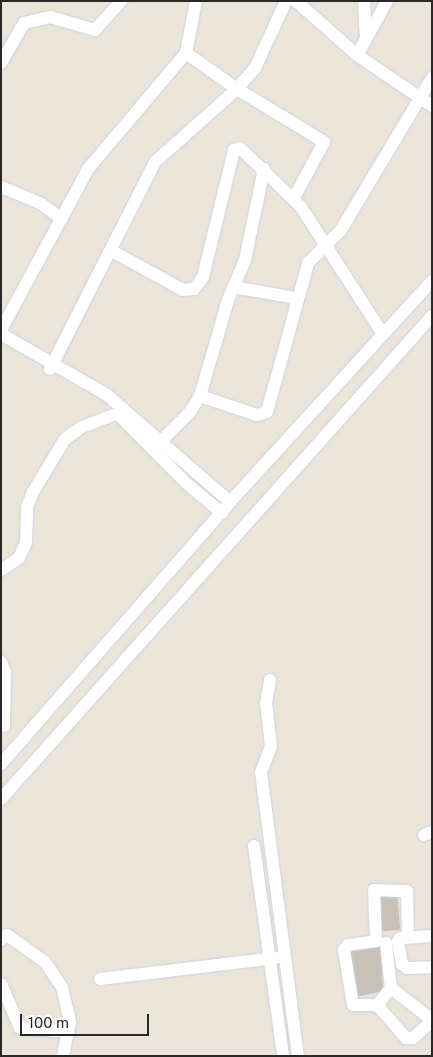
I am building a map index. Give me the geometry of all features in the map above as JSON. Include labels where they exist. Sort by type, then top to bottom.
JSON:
[{"type":"street","points":[[1,63],[24,23],[50,18],[95,30],[121,1]]},
{"type":"street","points":[[1,330],[88,169],[186,53],[196,1]]},
{"type":"street","points":[[52,365],[162,153],[236,89],[255,68],[286,1]]},
{"type":"street","points":[[296,1],[357,55],[417,98],[432,106]]},
{"type":"street","points":[[364,1],[366,39]]},
{"type":"street","points":[[357,55],[387,1]]},
{"type":"street","points":[[186,53],[236,89],[324,142],[294,198]]},
{"type":"street","points":[[200,396],[257,415],[267,412],[308,263],[341,230],[417,98],[432,78]]},
{"type":"street","points":[[112,251],[183,290],[194,289],[203,277],[235,148],[242,149],[294,198],[326,244],[383,334]]},
{"type":"street","points":[[158,445],[200,396],[233,287],[245,260],[264,170]]},
{"type":"street","points":[[1,187],[40,203],[62,218]]},
{"type":"street","points":[[1,764],[230,502],[432,281]]},
{"type":"street","points":[[233,287],[297,298]]},
{"type":"street","points":[[1,800],[432,316]]},
{"type":"street","points":[[1,334],[113,400],[222,513]]},
{"type":"street","points":[[1,342],[52,365],[158,445]]},
{"type":"street","points":[[1,570],[19,558],[26,542],[28,507],[33,492],[65,439],[82,427],[118,414]]},
{"type":"street","points":[[191,479],[230,502]]},
{"type":"street","points":[[1,662],[5,672],[4,726]]},
{"type":"street","points":[[270,680],[266,708],[271,746],[261,772],[298,1056]]},
{"type":"street","points":[[254,846],[282,1056]]},
{"type":"street","points":[[1,940],[7,935],[45,962],[62,988],[69,1032],[63,1056]]},
{"type":"street","points":[[391,988],[432,1021],[413,1038],[406,1038],[377,1005],[353,1005],[344,950],[348,945],[432,936]]},
{"type":"street","points":[[392,941],[402,964],[407,968],[432,967]]},
{"type":"street","points":[[377,1005],[391,988],[392,941]]},
{"type":"street","points":[[100,979],[269,960],[286,956]]},
{"type":"street","points":[[2,987],[20,1028],[69,1032]]},
{"type":"street","points":[[1,1016],[15,1016]]},
{"type":"building","points":[[397,893],[400,930],[380,932],[377,895]]},
{"type":"building","points":[[381,946],[383,991],[356,997],[347,950]]}]
